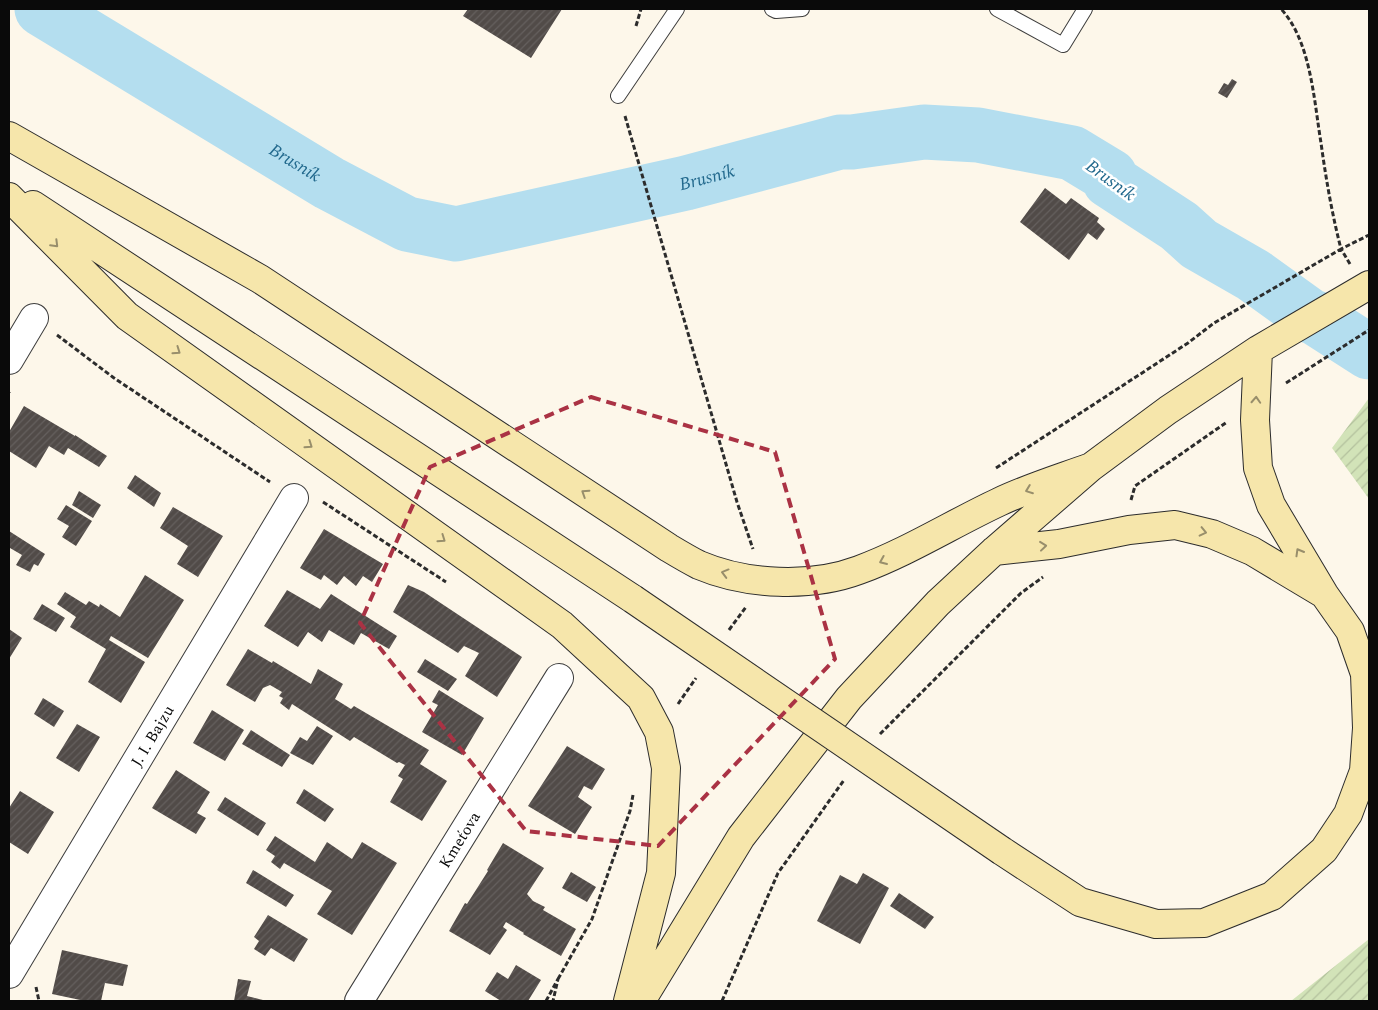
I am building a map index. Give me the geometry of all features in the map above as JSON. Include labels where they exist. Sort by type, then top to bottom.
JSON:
[{"type":"main road","points":[[9,136],[260,279],[669,548],[698,565],[724,574],[764,582],[808,582],[857,571],[888,558],[1001,501],[1091,467]]},
{"type":"main road","points":[[9,189],[633,599],[1002,851],[1080,902],[1156,924],[1204,923],[1272,896],[1324,850],[1348,814],[1364,771],[1367,728],[1365,674],[1350,631],[1324,594],[1271,504],[1258,468],[1255,403],[1263,347]]},
{"type":"main road","points":[[9,197],[127,316],[562,625],[641,698],[659,732],[666,768],[661,873],[628,1001]]},
{"type":"main road","points":[[641,1001],[741,837],[850,698],[938,603],[994,551],[1091,467],[1168,410],[1263,347],[1366,287]]},
{"type":"main road","points":[[994,551],[1059,544],[1128,530],[1175,526],[1212,534],[1252,551],[1324,594]]},
{"type":"street","points":[[9,360],[34,318]]},
{"type":"street","name":"J. I. Bajzu","points":[[9,974],[294,498]]},
{"type":"street","name":"Kmeťova","points":[[359,1001],[559,678]]},
{"type":"lane","points":[[618,96],[677,9]]},
{"type":"lane","points":[[772,9],[802,9]]},
{"type":"lane","points":[[998,9],[1063,45],[1085,9]]},
{"type":"path","points":[[992,471],[1188,343],[1214,323],[1341,249],[1332,213],[1307,57],[1288,17],[1281,9]]},
{"type":"path","points":[[618,96],[737,502],[756,556]]},
{"type":"path","points":[[34,318],[114,378],[294,498],[321,500],[454,587]]},
{"type":"path","points":[[1128,530],[1130,500],[1135,486],[1255,403],[1369,330]]},
{"type":"path","points":[[874,740],[1021,593],[1049,572]]},
{"type":"path","points":[[722,1001],[778,873],[845,778]]},
{"type":"path","points":[[546,1001],[592,919],[630,811],[633,792]]},
{"type":"path","points":[[553,1001],[558,979]]},
{"type":"highlighted area","points":[[591,397],[775,452],[835,659],[658,846],[526,831],[360,623],[430,467]]},
{"type":"green space","points":[[1369,398],[1369,499],[1332,448]]},
{"type":"green space","points":[[1369,939],[1369,1001],[1291,1001]]},
{"type":"building","points":[[468,9],[562,9],[531,58],[463,16]]},
{"type":"building","points":[[1232,79],[1237,82],[1227,98],[1218,93],[1224,83],[1228,85]]},
{"type":"building","points":[[1045,188],[1066,204],[1071,198],[1099,218],[1097,222],[1105,229],[1097,240],[1088,233],[1069,260],[1020,222]]},
{"type":"building","points":[[24,406],[107,456],[99,467],[68,448],[64,455],[49,446],[36,468],[9,451],[9,432]]},
{"type":"building","points":[[135,475],[161,493],[154,507],[127,488]]},
{"type":"building","points":[[79,491],[101,505],[93,518],[72,505]]},
{"type":"building","points":[[66,505],[92,521],[76,546],[62,537],[69,526],[57,519]]},
{"type":"building","points":[[173,507],[223,536],[198,577],[177,564],[188,546],[160,528]]},
{"type":"building","points":[[324,529],[383,564],[372,582],[363,576],[356,586],[344,576],[337,585],[324,575],[321,580],[300,568]]},
{"type":"building","points":[[9,531],[45,554],[38,566],[34,564],[30,572],[16,565],[22,555],[10,548],[9,551]]},
{"type":"building","points":[[145,575],[184,600],[148,658],[111,636],[109,640],[145,662],[121,703],[88,682],[106,649],[70,627],[76,617],[57,604],[65,592],[86,605],[89,601],[99,607],[100,604],[120,617]]},
{"type":"building","points":[[408,585],[424,592],[522,657],[497,697],[465,676],[479,653],[464,646],[458,653],[393,612]]},
{"type":"building","points":[[287,590],[320,609],[331,594],[397,636],[389,649],[361,633],[354,645],[329,630],[322,642],[308,632],[298,647],[264,626]]},
{"type":"building","points":[[42,604],[65,618],[56,632],[33,619]]},
{"type":"building","points":[[9,629],[22,638],[9,659]]},
{"type":"building","points":[[248,649],[272,663],[273,661],[311,684],[318,669],[343,684],[335,699],[351,709],[354,706],[429,750],[420,764],[447,781],[422,821],[390,802],[403,779],[398,776],[405,765],[397,763],[354,737],[350,741],[292,704],[289,710],[280,703],[283,698],[279,696],[282,692],[270,685],[263,688],[255,702],[226,685]]},
{"type":"building","points":[[425,659],[457,679],[448,691],[417,672]]},
{"type":"building","points":[[439,690],[484,718],[462,755],[422,732],[438,705],[432,702]]},
{"type":"building","points":[[43,698],[64,711],[54,727],[34,714]]},
{"type":"building","points":[[212,710],[244,730],[225,761],[193,743]]},
{"type":"building","points":[[77,724],[100,737],[79,772],[56,758]]},
{"type":"building","points":[[317,726],[333,736],[313,765],[290,753],[300,737],[307,741]]},
{"type":"building","points":[[251,730],[290,755],[282,767],[242,744]]},
{"type":"building","points":[[567,746],[605,769],[592,790],[584,786],[578,797],[592,807],[575,834],[528,806]]},
{"type":"building","points":[[176,770],[210,792],[197,813],[206,818],[196,834],[152,808]]},
{"type":"building","points":[[304,789],[334,809],[325,822],[296,803]]},
{"type":"building","points":[[20,791],[54,812],[28,854],[9,842],[9,808]]},
{"type":"building","points":[[225,797],[266,823],[258,836],[217,810]]},
{"type":"building","points":[[275,836],[315,862],[327,842],[352,859],[362,842],[397,863],[352,935],[317,914],[332,891],[284,863],[280,869],[271,862],[275,856],[266,850]]},
{"type":"building","points":[[503,843],[544,868],[527,894],[533,901],[545,907],[543,910],[576,929],[561,956],[506,922],[503,927],[507,930],[490,955],[449,931],[465,903],[467,904],[488,871]]},
{"type":"building","points":[[253,870],[294,895],[286,907],[246,883]]},
{"type":"building","points":[[571,872],[596,887],[587,902],[562,888]]},
{"type":"building","points":[[863,873],[889,888],[860,944],[817,921],[840,875],[857,884]]},
{"type":"building","points":[[899,893],[934,917],[925,929],[890,906]]},
{"type":"building","points":[[268,915],[308,939],[294,962],[271,948],[265,956],[254,949],[259,941],[254,937]]},
{"type":"building","points":[[62,950],[128,965],[123,986],[105,983],[101,1001],[85,1001],[52,994]]},
{"type":"building","points":[[516,965],[541,980],[528,1001],[501,1001],[485,991],[497,972],[508,979]]},
{"type":"building","points":[[238,979],[251,981],[247,996],[267,1001],[234,1001]]},
{"type":"waterway","name":"Brusník","points":[[42,9],[329,183],[407,224],[456,234],[686,183],[840,142],[924,132],[978,135],[1072,153],[1110,176],[1110,181],[1179,226],[1199,244],[1253,275],[1310,316],[1369,352]]}]
